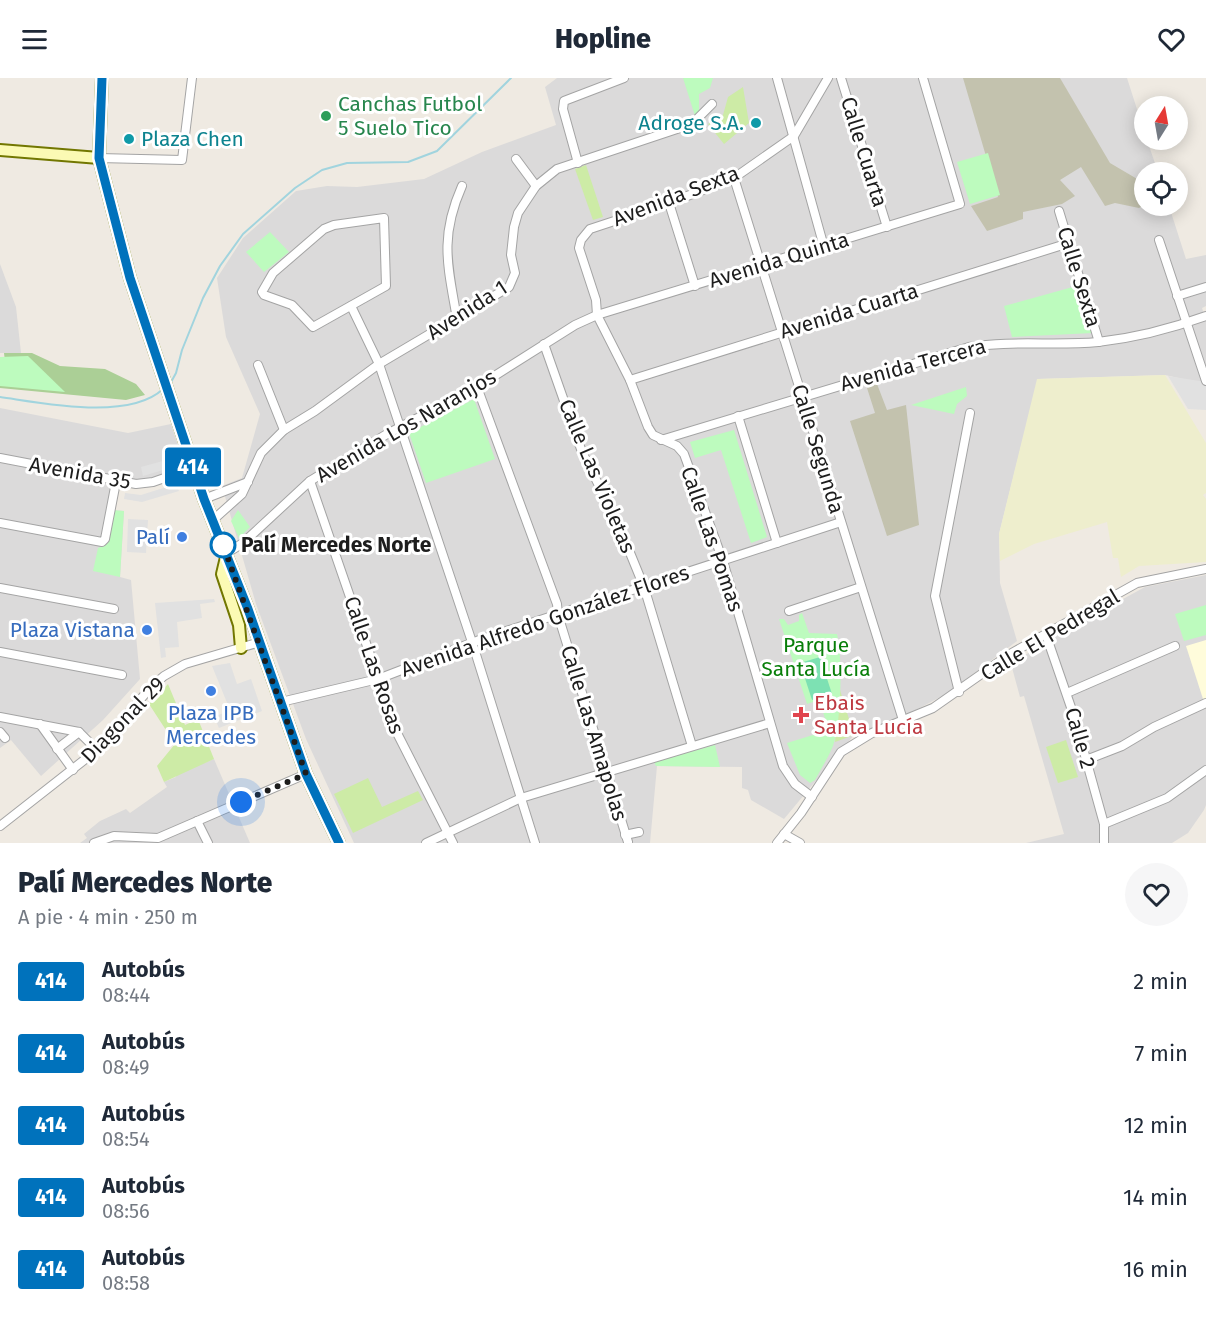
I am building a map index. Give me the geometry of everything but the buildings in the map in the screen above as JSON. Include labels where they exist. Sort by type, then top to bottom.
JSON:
[{"type":"main road","points":[[102,78],[99,158],[120,245],[156,363],[204,499],[260,642],[306,774],[339,843]]},
{"type":"main road","points":[[0,150],[99,158]]},
{"type":"main road","points":[[227,553],[222,574],[239,625],[241,648]]},
{"type":"street","points":[[99,158],[182,160],[192,78]]},
{"type":"street","points":[[578,163],[563,105],[567,98],[624,78]]},
{"type":"street","points":[[777,78],[824,247]]},
{"type":"street","name":"Avenida Sexta","points":[[590,229],[669,203],[734,178],[794,136],[828,78]]},
{"type":"street","name":"Calle Cuarta","points":[[841,78],[887,227]]},
{"type":"street","name":"Avenida Quinta","points":[[597,315],[960,204],[923,78]]},
{"type":"street","name":"Avenida 1","points":[[213,520],[233,504],[248,482],[261,453],[284,430],[379,364],[512,284],[515,273],[511,255],[514,227],[518,213],[536,186],[557,170],[692,124],[712,104]]},
{"type":"street","points":[[516,159],[536,186]]},
{"type":"street","name":"Calle Segunda","points":[[734,178],[903,720]]},
{"type":"street","points":[[457,319],[446,246],[452,209],[462,186]]},
{"type":"street","points":[[669,203],[695,286]]},
{"type":"street","name":"Calle Sexta","points":[[1059,211],[1099,342]]},
{"type":"street","points":[[384,218],[386,286],[351,306],[314,327],[292,305],[264,295],[262,292],[273,273],[324,229],[334,225],[384,218]]},
{"type":"street","name":"Calle Las Pomas","points":[[590,229],[585,233],[579,248],[596,300],[597,315],[630,380],[648,427],[661,440],[677,446],[684,454],[723,561],[786,772],[795,784],[812,797]]},
{"type":"street","points":[[1159,240],[1206,381]]},
{"type":"street","name":"Avenida Cuarta","points":[[630,380],[1069,243]]},
{"type":"street","points":[[1177,296],[1206,287]]},
{"type":"street","points":[[351,306],[379,364],[473,645],[535,843]]},
{"type":"street","name":"Avenida Los Naranjos","points":[[227,553],[243,543],[310,480],[477,387],[544,344],[597,315]]},
{"type":"street","name":"Avenida Tercera","points":[[661,440],[969,347],[989,344],[1099,342],[1187,323],[1206,316]]},
{"type":"street","name":"Calle Las Violetas","points":[[544,344],[582,452],[617,521],[644,587],[692,746]]},
{"type":"street","points":[[258,365],[284,430]]},
{"type":"street","name":"Calle Las Amapolas","points":[[477,387],[557,604],[558,615],[627,838]]},
{"type":"street","points":[[959,692],[935,596],[970,413]]},
{"type":"street","points":[[738,416],[777,543]]},
{"type":"street","name":"Avenida 35","points":[[0,458],[136,484],[153,482],[193,468]]},
{"type":"street","name":"Calle Las Rosas","points":[[310,480],[397,733],[453,843]]},
{"type":"street","points":[[0,523],[97,543],[102,542],[105,539],[117,482]]},
{"type":"street","points":[[204,499],[248,482]]},
{"type":"street","name":"Avenida Alfredo González Flores","points":[[281,702],[378,679],[473,645],[482,639],[841,522]]},
{"type":"street","name":"Calle El Pedregal","points":[[777,843],[812,797],[841,752],[872,733],[933,708],[1002,660],[1137,583],[1206,569]]},
{"type":"street","points":[[789,612],[861,587]]},
{"type":"street","points":[[0,588],[114,609]]},
{"type":"street","name":"Calle 2","points":[[1046,635],[1067,693],[1104,824],[1104,843]]},
{"type":"street","name":"Diagonal 29","points":[[0,826],[97,750],[151,687],[164,676],[185,664],[260,642]]},
{"type":"street","points":[[1067,693],[1175,646]]},
{"type":"street","points":[[0,652],[122,675]]},
{"type":"street","points":[[1086,760],[1122,746],[1154,727],[1206,703]]},
{"type":"street","points":[[0,717],[80,732],[97,750]]},
{"type":"street","points":[[426,843],[521,798],[770,723]]},
{"type":"street","points":[[40,724],[73,770]]},
{"type":"street","points":[[57,749],[80,732]]},
{"type":"street","points":[[1104,824],[1167,798],[1206,770]]},
{"type":"street","points":[[94,843],[106,837],[126,840],[158,838],[306,774]]},
{"type":"street","points":[[197,821],[208,843]]},
{"type":"street","points":[[627,838],[639,832]]},
{"type":"street","points":[[784,834],[800,843]]},
{"type":"shaded area","points":[[557,78],[1127,78],[1134,100],[1134,150],[1150,150],[1155,162],[1134,162],[1134,216],[1172,216],[1186,259],[1206,255],[1206,306],[1202,308],[1206,320],[1206,384],[1165,375],[1038,379],[999,534],[1000,583],[1017,641],[948,693],[912,712],[854,735],[784,819],[751,800],[748,790],[742,788],[742,767],[657,766],[650,843],[354,843],[306,739],[256,604],[222,486],[242,478],[260,414],[226,337],[217,278],[243,238],[296,191],[327,186],[357,187],[424,179],[482,152],[556,125],[545,87]]},
{"type":"shaded area","points":[[963,78],[1060,78],[1110,163],[1134,177],[1134,207],[1115,203],[1105,206],[1081,167],[1060,180],[1075,196],[1062,204],[1023,212],[1023,219],[987,231],[971,206],[998,197]]},
{"type":"shaded area","points":[[0,264],[16,307],[21,353],[0,353]]},
{"type":"shaded area","points":[[1165,375],[1206,443],[1206,493],[1203,495],[1206,499],[1206,562],[1139,566],[1121,577],[1118,558],[1113,558],[1107,522],[1034,544],[1000,561],[999,534],[1037,379]]},
{"type":"shaded area","points":[[1168,376],[1206,382],[1206,410],[1188,409]]},
{"type":"shaded area","points":[[877,384],[887,410],[906,405],[919,525],[887,536],[850,421],[875,413],[867,388]]},
{"type":"shaded area","points":[[0,408],[128,433],[171,424],[188,475],[151,487],[118,489],[113,510],[124,511],[120,577],[131,580],[140,679],[103,720],[41,776],[11,740],[0,748]]},
{"type":"shaded area","points":[[170,459],[173,467],[143,476],[141,467]]},
{"type":"shaded area","points":[[176,484],[179,491],[142,502],[124,499],[125,493],[141,495]]},
{"type":"shaded area","points":[[128,519],[148,520],[146,553],[127,552]]},
{"type":"shaded area","points":[[1206,575],[1206,805],[1204,810],[1188,833],[1172,843],[1026,843],[1064,834],[1024,696],[1020,697],[1011,664],[1057,635],[1145,587]]},
{"type":"shaded area","points":[[214,599],[215,602],[200,604],[202,618],[177,622],[179,647],[165,648],[166,657],[161,658],[155,603]]},
{"type":"shaded area","points":[[1206,640],[1206,699],[1203,699],[1186,646]]},
{"type":"shaded area","points":[[230,663],[237,684],[251,679],[262,711],[219,728],[214,717],[230,710],[212,666]]},
{"type":"shaded area","points":[[214,759],[250,843],[80,843],[87,838],[84,834],[100,821],[126,809],[130,813],[167,787],[164,782],[176,777],[176,774]]},
{"type":"green space","points":[[683,78],[713,78],[710,88],[699,94],[699,115],[695,116]]},
{"type":"green space","points":[[743,87],[749,123],[724,144],[708,124],[723,115],[728,97]]},
{"type":"green space","points":[[988,153],[1000,195],[970,204],[957,162]]},
{"type":"green space","points":[[586,165],[603,217],[593,220],[575,169]]},
{"type":"green space","points":[[270,232],[289,252],[264,272],[246,252]]},
{"type":"green space","points":[[1080,285],[1093,333],[1012,337],[1004,306]]},
{"type":"green space","points":[[4,353],[32,353],[60,366],[105,369],[136,384],[145,395],[126,400],[0,388],[0,372],[6,370]]},
{"type":"green space","points":[[28,356],[65,392],[0,386],[0,357]]},
{"type":"green space","points":[[966,387],[967,396],[957,404],[954,414],[911,405]]},
{"type":"green space","points":[[474,399],[495,459],[426,483],[409,433]]},
{"type":"green space","points":[[734,430],[767,537],[751,543],[721,450],[695,458],[690,442]]},
{"type":"green space","points":[[112,510],[124,511],[120,577],[93,571],[98,548],[105,545]]},
{"type":"green space","points":[[238,510],[250,527],[239,538],[231,521]]},
{"type":"green space","points":[[1206,605],[1206,635],[1184,641],[1175,614]]},
{"type":"green space","name":"Parque Santa Lucía","points":[[802,613],[809,633],[837,634],[840,658],[836,736],[815,780],[810,783],[800,775],[787,743],[829,730],[819,700],[807,704],[779,619],[784,619],[788,625],[799,621],[799,615]]},
{"type":"green space","points":[[820,657],[832,694],[812,700],[800,663]]},
{"type":"green space","points":[[168,684],[185,725],[198,719],[214,759],[164,782],[157,766],[175,744],[149,704]]},
{"type":"green space","points":[[840,690],[854,735],[835,742]]},
{"type":"green space","points":[[1066,740],[1078,777],[1058,783],[1046,747]]},
{"type":"green space","points":[[715,745],[720,767],[656,766],[654,762]]},
{"type":"green space","points":[[368,778],[382,807],[418,791],[423,800],[353,833],[334,794]]},
{"type":"waterway","points":[[170,384],[203,298],[220,266],[243,234],[295,188],[322,170],[347,163],[408,162],[437,151],[511,78]]},
{"type":"waterway","points":[[0,397],[62,406],[108,407],[129,405],[148,399],[163,389]]},
{"type":"bus line","name":"414","points":[[102,78],[99,158],[120,245],[156,363],[204,499],[248,609],[306,774],[339,843]]},
{"type":"place","name":"Canchas Futbol 5 Suelo Tico","points":[[326,116]]},
{"type":"place","name":"Adroge S.A.","points":[[756,123]]},
{"type":"place","name":"Plaza Chen","points":[[129,139]]},
{"type":"place","name":"Palí","points":[[182,537]]},
{"type":"place","name":"Palí Mercedes Norte","points":[[223,545]]},
{"type":"place","name":"Plaza Vistana","points":[[147,630]]},
{"type":"place","name":"Plaza IPB Mercedes","points":[[211,691]]},
{"type":"place","name":"Ebais Santa Lucía","points":[[801,715]]},
{"type":"route","points":[[223,545],[222,542],[306,774],[241,802]]}]
